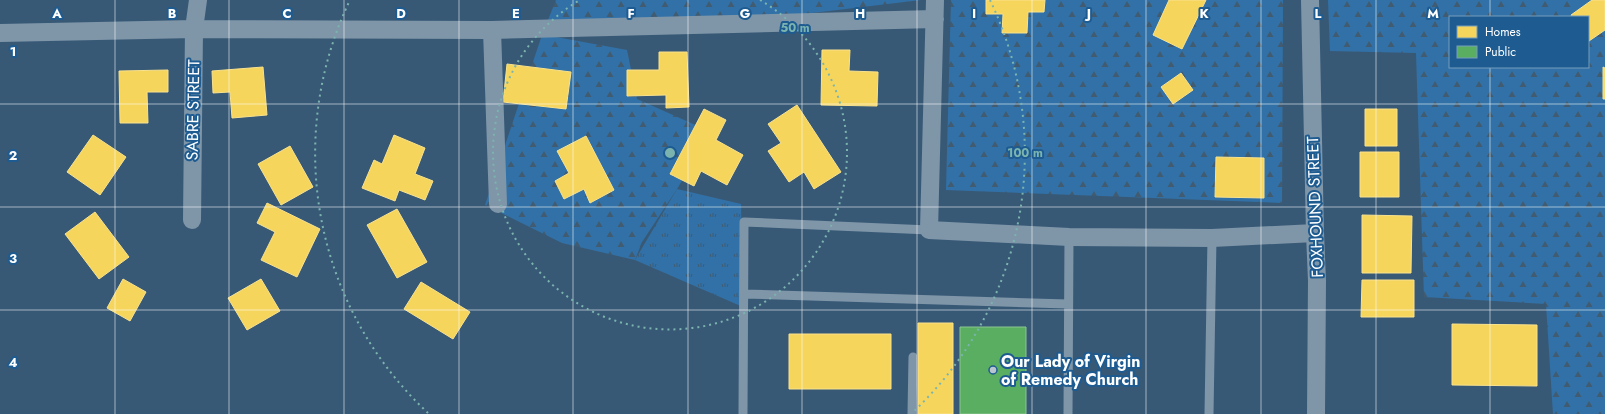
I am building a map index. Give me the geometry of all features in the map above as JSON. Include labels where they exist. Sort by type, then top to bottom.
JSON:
[{"type":"street","name":"SABRE STREET","points":[[192,220],[194,29],[198,0]]},
{"type":"street","points":[[936,0],[929,230],[1069,238],[1212,238],[1315,233]]},
{"type":"street","name":"FOXHOUND STREET","points":[[1310,0],[1317,281],[1316,414]]},
{"type":"street","points":[[0,32],[194,29],[492,30],[935,19]]},
{"type":"street","points":[[492,30],[498,204]]},
{"type":"lane","points":[[743,414],[744,222],[929,230]]},
{"type":"lane","points":[[1068,414],[1069,238]]},
{"type":"lane","points":[[1209,414],[1212,238]]},
{"type":"lane","points":[[744,294],[1068,304]]},
{"type":"lane","points":[[912,414],[913,357]]},
{"type":"green space","points":[[556,0],[921,0],[770,18],[545,35],[627,50],[637,99],[711,132],[677,189],[642,242],[635,260],[562,243],[485,205],[542,35]]},
{"type":"green space","points":[[951,0],[1283,0],[1282,203],[946,190]]},
{"type":"green space","points":[[1328,0],[1605,0],[1605,414],[1553,414],[1546,304],[1424,297],[1416,53],[1330,51]]},
{"type":"green space","points":[[677,189],[741,204],[743,307],[635,260]]},
{"type":"building: Homes","points":[[986,0],[1045,0],[1044,12],[1028,12],[1027,33],[1002,33],[1003,14],[986,14]]},
{"type":"building: Homes","points":[[1169,0],[1206,0],[1182,49],[1153,35]]},
{"type":"building: Homes","points":[[1592,0],[1605,0],[1605,30],[1589,41],[1589,16],[1571,15]]},
{"type":"building: Homes","points":[[822,50],[850,50],[849,71],[878,72],[877,106],[821,105]]},
{"type":"building: Homes","points":[[659,52],[687,52],[689,107],[666,108],[666,95],[627,96],[627,70],[659,70]]},
{"type":"building: Homes","points":[[507,64],[571,72],[566,109],[503,102]]},
{"type":"building: Homes","points":[[263,67],[267,115],[232,118],[230,92],[213,93],[212,71]]},
{"type":"building: Homes","points":[[1603,67],[1605,68],[1605,99],[1603,99]]},
{"type":"building: Homes","points":[[168,70],[168,92],[147,92],[148,123],[120,123],[119,71]]},
{"type":"building: Homes","points":[[1181,73],[1193,90],[1173,104],[1161,87]]},
{"type":"building: Homes","points":[[797,105],[841,172],[814,189],[804,172],[789,182],[768,151],[781,143],[768,124]]},
{"type":"building: Homes","points":[[704,109],[726,120],[716,140],[743,155],[727,185],[701,171],[694,186],[670,174]]},
{"type":"building: Homes","points":[[1365,109],[1397,109],[1397,146],[1365,146]]},
{"type":"building: Homes","points":[[93,135],[126,157],[100,195],[67,172]]},
{"type":"building: Homes","points":[[394,135],[425,148],[415,174],[433,181],[425,200],[399,190],[395,201],[362,188],[374,160],[382,164]]},
{"type":"building: Homes","points":[[586,136],[614,190],[590,203],[584,189],[564,199],[555,181],[569,173],[557,151]]},
{"type":"building: Homes","points":[[290,146],[313,187],[281,205],[258,164]]},
{"type":"building: Homes","points":[[1360,152],[1399,152],[1399,197],[1360,197]]},
{"type":"building: Homes","points":[[1216,157],[1264,158],[1264,198],[1215,197]]},
{"type":"building: Homes","points":[[267,203],[320,229],[297,277],[261,260],[275,232],[257,223]]},
{"type":"building: Homes","points":[[397,209],[427,262],[397,278],[367,225]]},
{"type":"building: Homes","points":[[95,212],[129,257],[99,279],[65,234]]},
{"type":"building: Homes","points":[[1362,215],[1412,216],[1411,273],[1362,273]]},
{"type":"building: Homes","points":[[123,279],[146,292],[130,321],[107,308]]},
{"type":"building: Homes","points":[[261,279],[280,311],[247,330],[228,298]]},
{"type":"building: Homes","points":[[1362,280],[1414,280],[1414,317],[1361,317]]},
{"type":"building: Homes","points":[[421,282],[470,312],[453,339],[404,309]]},
{"type":"building: Homes","points":[[918,323],[953,323],[953,414],[918,414]]},
{"type":"building: Homes","points":[[1452,324],[1537,325],[1537,386],[1452,385]]},
{"type":"building: Homes","points":[[789,334],[891,334],[891,389],[789,389]]},
{"type":"building: Public","name":"Our Lady of Virgin of Remedy Church","points":[[960,327],[1026,327],[1026,414],[960,414]]},
{"type":"place","name":"Our Lady of Virgin of Remedy Church","points":[[993,370]]}]
